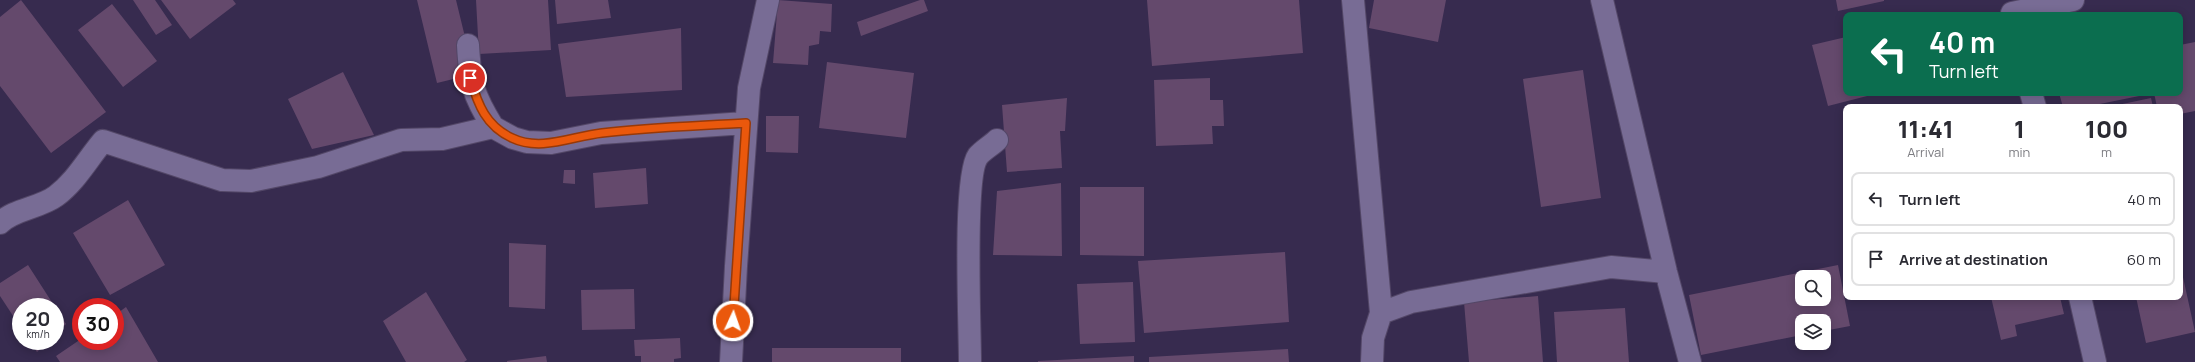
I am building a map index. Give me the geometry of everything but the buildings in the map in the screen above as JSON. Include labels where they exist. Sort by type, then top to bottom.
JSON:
[{"type":"street","points":[[731,362],[749,88],[768,0]]},
{"type":"street","points":[[1352,0],[1382,313],[1373,338],[1372,362]]},
{"type":"street","points":[[1602,0],[1666,272],[1690,362]]},
{"type":"street","points":[[2012,9],[2073,0]]},
{"type":"street","points":[[468,46],[470,78],[477,102],[494,127],[513,138],[527,142],[551,143],[601,133],[746,123]]},
{"type":"street","points":[[0,223],[55,196],[78,176],[88,158],[103,141],[222,180],[251,181],[318,166],[401,140],[442,139],[494,127]]},
{"type":"street","points":[[970,362],[970,202],[972,174],[978,156],[997,140]]},
{"type":"street","points":[[1382,313],[1411,302],[1611,267],[1666,272]]},
{"type":"street","points":[[2081,300],[2095,362]]},
{"type":"route","points":[[470,78],[477,102],[494,127],[513,138],[527,142],[551,143],[601,133],[746,123],[733,321]]}]
